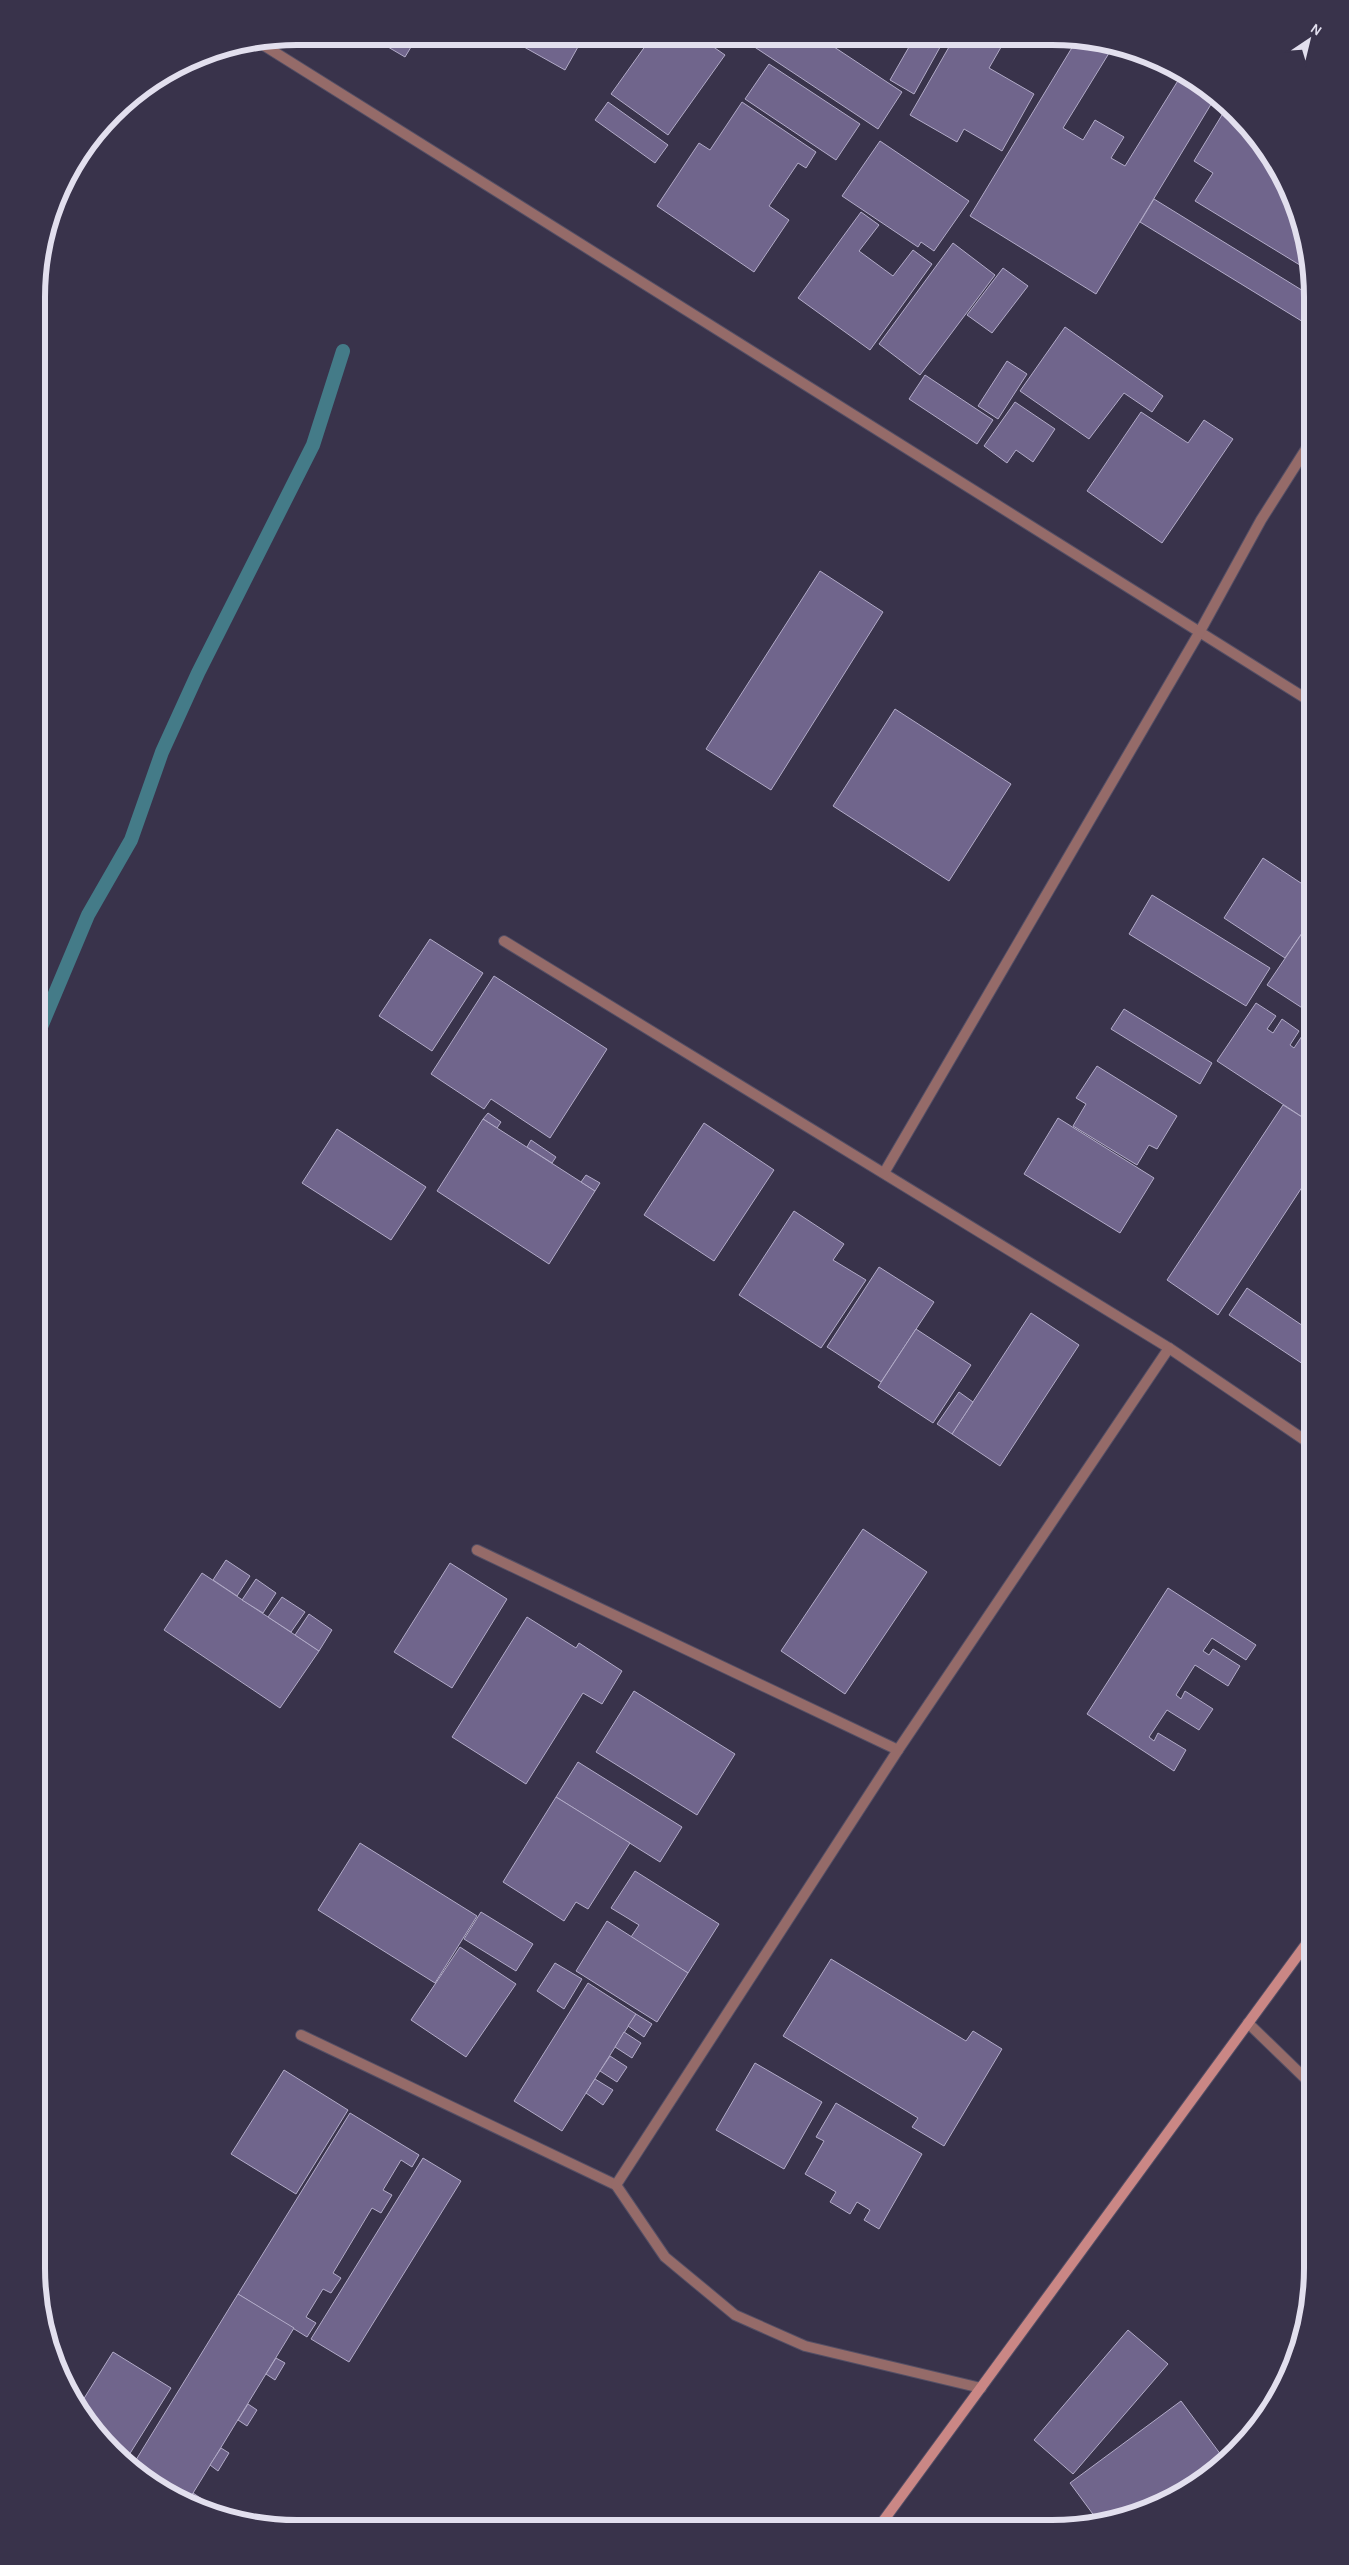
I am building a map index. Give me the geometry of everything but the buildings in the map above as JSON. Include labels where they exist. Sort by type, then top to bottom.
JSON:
[{"type":"street","points":[[265,47],[1304,697]]},
{"type":"street","points":[[884,1173],[1200,633],[1261,520],[1304,452]]},
{"type":"street","points":[[504,941],[1169,1348],[1304,1440]]},
{"type":"street","points":[[616,2185],[898,1750],[1169,1348]]},
{"type":"street","points":[[477,1550],[898,1750]]},
{"type":"street","points":[[884,2520],[1304,1947]]},
{"type":"street","points":[[1248,2023],[1304,2077]]},
{"type":"street","points":[[302,2036],[616,2185],[665,2257],[736,2315],[805,2346],[981,2388]]},
{"type":"waterway","points":[[45,1017],[88,915],[131,840],[162,752],[198,673],[313,445],[343,351]]}]
